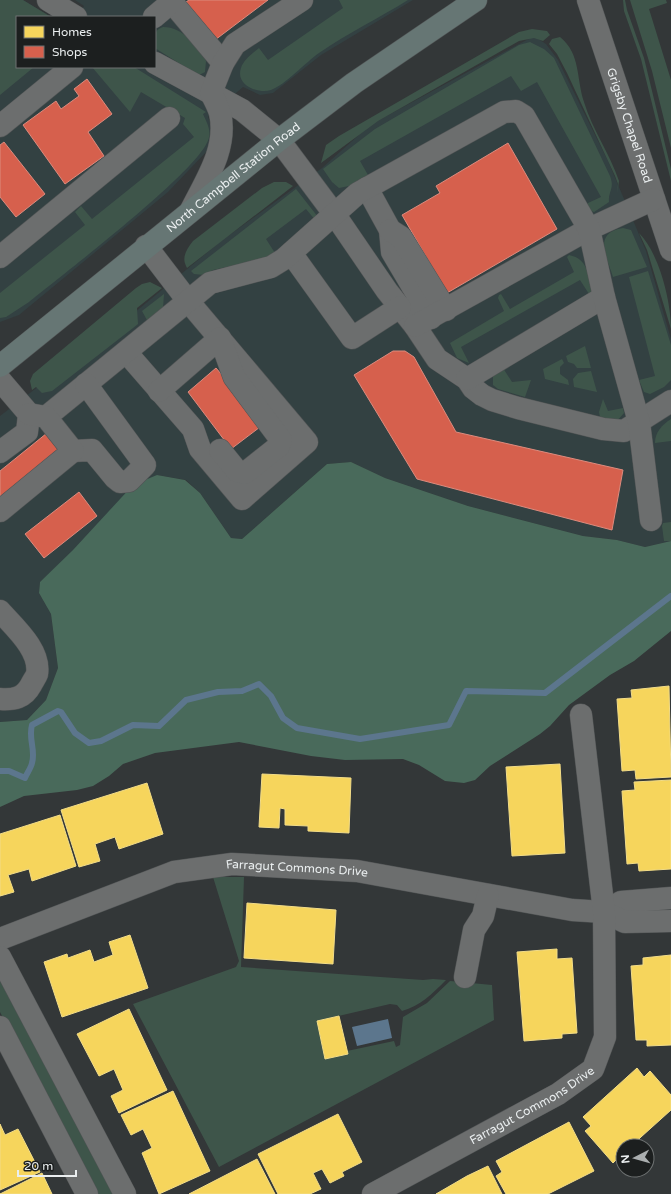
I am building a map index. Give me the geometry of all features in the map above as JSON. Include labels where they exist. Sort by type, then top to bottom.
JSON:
[{"type":"main road","name":"North Campbell Station Road","points":[[0,366],[146,246],[279,140],[354,83],[476,0]]},
{"type":"street","points":[[48,0],[74,16]]},
{"type":"street","points":[[191,210],[211,171],[220,146],[220,114],[211,93],[223,63],[235,44],[302,0]]},
{"type":"street","name":"Grigsby Chapel Road","points":[[588,0],[671,250]]},
{"type":"street","points":[[155,16],[172,1],[223,63]]},
{"type":"street","points":[[156,64],[242,110],[279,140],[335,215],[400,307],[431,318],[589,229],[654,199]]},
{"type":"street","points":[[0,126],[71,68]]},
{"type":"street","points":[[0,452],[27,432],[38,416],[86,384],[210,283],[271,267],[291,253],[350,200],[367,188],[504,112],[516,111],[524,116],[589,229],[604,297],[639,422],[651,520]]},
{"type":"street","points":[[0,257],[169,118]]},
{"type":"street","points":[[367,188],[390,230],[392,252],[431,318],[437,359],[467,379],[473,388],[492,400],[604,429],[624,432],[671,401]]},
{"type":"street","points":[[126,352],[193,429],[200,449],[242,499],[307,442],[188,301],[146,246]]},
{"type":"street","points":[[291,253],[352,338],[400,307]]},
{"type":"street","points":[[467,379],[604,297]]},
{"type":"street","points":[[159,391],[220,338]]},
{"type":"street","points":[[0,380],[73,451]]},
{"type":"street","points":[[0,511],[73,451],[92,450],[120,482],[129,481],[145,465],[86,384]]},
{"type":"street","points":[[0,699],[15,700],[29,689],[37,673],[34,655],[21,634],[4,623]]},
{"type":"street","name":"Farragut Commons Drive","points":[[373,1194],[558,1094],[593,1069],[605,1037],[604,912],[581,715]]},
{"type":"street","name":"Farragut Commons Drive","points":[[0,939],[174,872],[232,864],[357,872],[572,910],[604,912],[625,922],[671,921]]},
{"type":"street","points":[[465,977],[474,930],[483,916],[488,895]]},
{"type":"street","points":[[604,912],[621,902],[671,898]]},
{"type":"street","points":[[0,957],[125,1194]]},
{"type":"street","points":[[0,1027],[87,1194]]},
{"type":"shaded area","points":[[0,0],[23,0],[49,16],[16,16],[16,68],[156,68],[156,16],[78,16],[84,6],[75,0],[413,0],[321,55],[273,93],[260,95],[243,87],[208,117],[213,128],[207,151],[168,192],[19,315],[0,322]]},
{"type":"shaded area","points":[[534,36],[546,44],[558,60],[608,161],[646,251],[671,339],[671,541],[645,547],[617,540],[583,536],[468,506],[385,478],[351,462],[327,464],[242,539],[231,538],[200,493],[186,480],[157,475],[40,582],[39,593],[51,614],[58,668],[46,700],[27,720],[0,722],[0,416],[134,313],[221,241],[322,168],[370,125]]},
{"type":"green space","points":[[0,0],[23,0],[49,16],[16,16],[16,68],[33,68],[0,95]]},
{"type":"green space","points":[[339,0],[408,0],[319,53],[277,87],[271,90],[260,91],[249,87],[244,83],[240,74],[241,68],[251,54],[259,48],[268,60],[343,8]]},
{"type":"green space","points":[[623,0],[625,0],[627,10],[644,58],[671,169],[671,181],[641,59],[624,11]]},
{"type":"green space","points":[[630,0],[666,0],[667,3],[649,9],[671,80],[671,148],[652,71]]},
{"type":"green space","points":[[163,27],[177,30],[189,38],[206,61],[205,72],[196,74],[156,49],[156,33]]},
{"type":"green space","points":[[532,29],[547,31],[550,35],[543,41],[534,38],[519,41],[378,121],[321,163],[326,145],[339,136],[519,32]]},
{"type":"green space","points":[[560,37],[567,44],[575,59],[587,112],[619,181],[617,194],[618,184],[615,176],[567,73],[557,54],[549,44],[552,39]]},
{"type":"green space","points":[[530,42],[544,49],[554,58],[610,176],[612,187],[609,195],[609,202],[594,212],[589,210],[587,206],[588,203],[601,197],[537,82],[521,91],[511,76],[360,161],[368,175],[349,186],[339,188],[332,182],[323,169],[375,129],[519,45]]},
{"type":"green space","points":[[93,68],[136,68],[206,112],[203,114],[209,128],[209,137],[201,152],[158,196],[98,247],[29,302],[6,317],[0,318],[0,293],[85,225],[75,212],[81,206],[92,219],[194,137],[183,124],[185,118],[141,92],[130,112]]},
{"type":"green space","points":[[274,182],[286,182],[293,186],[187,268],[184,257],[193,241],[262,188]]},
{"type":"green space","points":[[296,189],[318,217],[316,221],[306,209],[266,239],[275,253],[264,259],[213,270],[204,275],[194,274],[191,271]]},
{"type":"green space","points":[[623,228],[631,230],[647,267],[613,277],[605,254],[605,240],[613,231]]},
{"type":"green space","points":[[639,233],[652,252],[658,265],[669,305],[671,329],[647,250]]},
{"type":"green space","points":[[569,255],[576,257],[584,264],[592,293],[589,294],[580,280],[461,347],[469,363],[457,358],[450,343],[504,311],[498,298],[499,295],[501,294],[510,309],[574,272],[567,257]]},
{"type":"green space","points":[[648,271],[671,345],[671,380],[664,387],[650,394],[644,392],[639,380],[655,376],[629,277]]},
{"type":"green space","points":[[150,282],[162,288],[137,308],[138,324],[52,391],[42,393],[36,387],[32,390],[30,381],[33,374],[136,288],[142,284]]},
{"type":"green space","points":[[164,294],[163,308],[148,322],[142,311]]},
{"type":"green space","points":[[585,346],[591,368],[577,368],[574,364],[568,362],[566,356]]},
{"type":"green space","points":[[562,359],[564,363],[560,367],[560,374],[568,380],[569,385],[545,379],[543,369]]},
{"type":"green space","points":[[503,368],[512,382],[531,380],[525,397],[498,389],[493,385],[493,375]]},
{"type":"green space","points":[[591,371],[597,392],[574,387],[573,379],[578,373]]},
{"type":"green space","points":[[603,399],[608,411],[623,408],[624,413],[617,421],[600,417],[599,412]]},
{"type":"green space","points":[[671,419],[671,441],[655,443],[656,435],[660,429]]},
{"type":"green space","points":[[351,462],[385,478],[468,506],[583,536],[617,540],[645,547],[671,541],[671,631],[634,661],[610,675],[569,705],[550,726],[540,734],[490,766],[475,780],[464,783],[445,781],[419,765],[403,759],[345,760],[311,756],[239,742],[155,753],[123,764],[109,776],[93,786],[77,790],[24,796],[0,807],[0,722],[27,720],[46,700],[58,668],[51,614],[39,593],[40,582],[73,550],[133,485],[157,475],[185,480],[200,493],[231,538],[242,539],[327,464]]},
{"type":"green space","points":[[671,522],[671,541],[664,541],[663,523]]},
{"type":"green space","points":[[213,877],[244,877],[241,967],[423,980],[446,980],[431,995],[420,1003],[402,1011],[397,1005],[390,1004],[317,1021],[325,1059],[348,1054],[347,1051],[394,1041],[396,1047],[400,1045],[403,1017],[427,1003],[450,981],[492,985],[494,1020],[219,1167],[133,1004],[236,967],[239,961]]},
{"type":"green space","points":[[0,976],[116,1194],[95,1194],[0,1012]]},
{"type":"water","points":[[388,1019],[392,1038],[357,1046],[352,1027]]},
{"type":"building: Homes","points":[[669,686],[671,777],[636,779],[635,770],[622,771],[617,699],[632,698],[631,690]]},
{"type":"building: Homes","points":[[560,764],[565,853],[512,856],[506,767]]},
{"type":"building: Homes","points":[[262,774],[351,778],[349,833],[308,831],[308,826],[285,825],[285,809],[280,808],[279,828],[259,827]]},
{"type":"building: Homes","points":[[671,780],[671,869],[639,871],[638,863],[627,864],[622,791],[635,790],[634,782]]},
{"type":"building: Homes","points":[[147,783],[163,834],[119,849],[115,837],[95,844],[100,861],[79,867],[61,810]]},
{"type":"building: Homes","points":[[60,815],[76,866],[32,881],[29,869],[8,875],[14,892],[0,896],[0,834]]},
{"type":"building: Homes","points":[[247,903],[336,910],[333,964],[244,958]]},
{"type":"building: Homes","points":[[130,935],[148,988],[62,1017],[44,962],[67,954],[68,958],[90,950],[94,962],[113,955],[109,942]]},
{"type":"building: Homes","points":[[557,949],[557,959],[572,958],[577,1033],[562,1034],[562,1038],[524,1041],[517,952]]},
{"type":"building: Homes","points":[[671,955],[671,1045],[647,1046],[647,1040],[636,1040],[631,966],[643,965],[643,958]]},
{"type":"building: Homes","points":[[129,1009],[167,1090],[119,1113],[111,1096],[123,1090],[114,1069],[99,1076],[77,1034]]},
{"type":"building: Homes","points":[[339,1016],[348,1054],[325,1059],[317,1021]]},
{"type":"building: Homes","points":[[637,1068],[644,1077],[650,1071],[671,1095],[671,1110],[640,1138],[615,1138],[615,1161],[613,1163],[585,1131],[591,1126],[583,1117]]},
{"type":"building: Homes","points":[[173,1091],[210,1171],[159,1194],[142,1153],[152,1148],[143,1129],[131,1135],[121,1115]]},
{"type":"building: Homes","points":[[338,1114],[362,1162],[342,1172],[344,1176],[330,1183],[322,1169],[313,1173],[321,1189],[310,1194],[278,1194],[258,1154]]},
{"type":"building: Homes","points":[[569,1122],[594,1171],[548,1194],[506,1194],[496,1176],[502,1172],[496,1161]]},
{"type":"building: Homes","points":[[0,1124],[5,1135],[18,1129],[40,1172],[0,1190]]},
{"type":"building: Homes","points":[[257,1159],[275,1194],[189,1194]]},
{"type":"building: Homes","points":[[488,1166],[502,1194],[436,1194],[467,1176]]},
{"type":"building: Homes","points":[[42,1173],[52,1194],[0,1194]]},
{"type":"building: Shops","points":[[189,0],[268,0],[215,40],[186,2]]},
{"type":"building: Shops","points":[[87,79],[112,114],[88,132],[104,156],[65,184],[23,125],[56,101],[61,109],[79,96],[74,89]]},
{"type":"building: Shops","points":[[4,142],[45,194],[16,217],[0,197],[0,145]]},
{"type":"building: Shops","points":[[508,143],[557,229],[447,293],[402,215],[440,193],[436,186]]},
{"type":"building: Shops","points":[[393,351],[405,351],[414,357],[456,432],[623,470],[612,530],[417,479],[354,375]]},
{"type":"building: Shops","points":[[216,368],[264,424],[231,449],[188,392]]},
{"type":"building: Shops","points":[[52,429],[65,445],[0,498],[0,471]]},
{"type":"building: Shops","points":[[79,492],[97,516],[44,558],[25,534]]},
{"type":"waterway","points":[[0,771],[9,771],[25,778],[31,767],[33,758],[31,735],[32,725],[58,711],[61,712],[75,733],[89,743],[101,741],[133,725],[159,726],[186,700],[218,692],[242,691],[259,684],[271,696],[283,718],[297,728],[360,739],[449,725],[466,691],[545,693],[671,596]]}]
